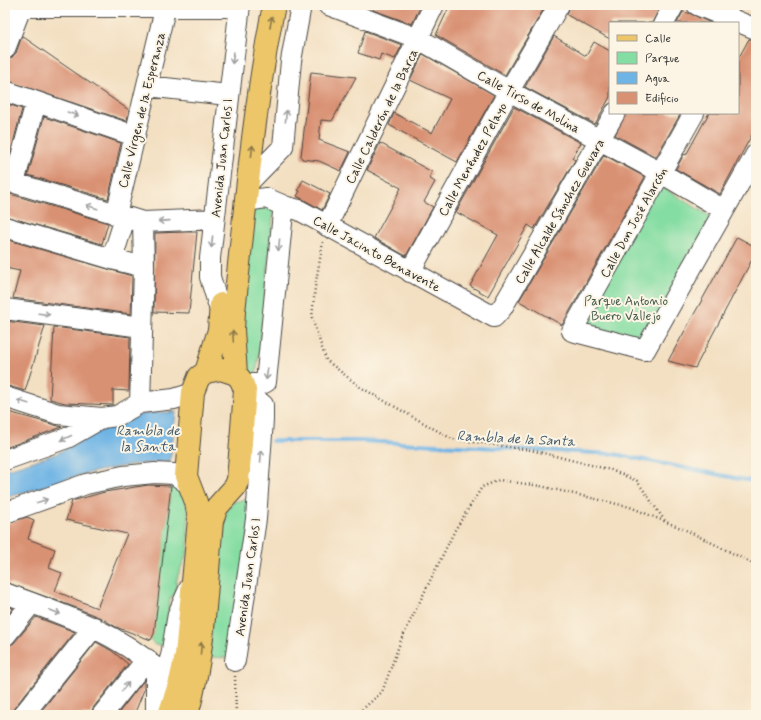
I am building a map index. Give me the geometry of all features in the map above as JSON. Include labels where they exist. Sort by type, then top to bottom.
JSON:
[{"type":"main road","points":[[187,715],[195,686],[200,655],[212,521],[217,507],[235,487],[239,472],[241,383],[233,330],[247,192],[265,50],[274,5]]},
{"type":"main road","points":[[159,713],[180,682],[186,655],[200,519],[189,487],[186,469],[192,393],[195,384],[206,372],[218,330],[240,125],[251,47],[246,6]]},
{"type":"main road","points":[[206,372],[221,369],[241,383]]},
{"type":"main road","points":[[189,487],[197,495],[210,500],[226,496]]},
{"type":"street","points":[[247,192],[282,147],[291,61],[301,5]]},
{"type":"street","name":"Calle Tirso de Molina","points":[[328,5],[418,39],[508,91],[661,173],[724,210]]},
{"type":"street","name":"Calle Calderón de la Barca","points":[[327,226],[434,5]]},
{"type":"street","name":"Calle Menéndez Pelayo","points":[[410,272],[508,91],[559,5]]},
{"type":"street","points":[[665,22],[674,5]]},
{"type":"street","points":[[697,5],[730,22]]},
{"type":"street","points":[[5,49],[16,6],[246,6]]},
{"type":"street","name":"Calle Virgen de la Esperanza","points":[[112,259],[128,218],[135,136],[166,6]]},
{"type":"street","name":"Avenida Juan Carlos I","points":[[220,310],[210,278],[214,219],[228,95],[246,6]]},
{"type":"street","points":[[147,86],[228,95]]},
{"type":"street","points":[[5,91],[135,136]]},
{"type":"street","points":[[36,102],[9,182],[128,218],[214,219]]},
{"type":"street","name":"Calle Alcalde Sánchez Guevara","points":[[502,308],[614,114]]},
{"type":"street","name":"Calle Don José Alarcón","points":[[693,114],[572,331],[645,350],[724,210]]},
{"type":"street","points":[[724,210],[756,154]]},
{"type":"street","name":"Calle Jacinto Benavente","points":[[247,192],[299,210],[494,317],[502,308]]},
{"type":"street","points":[[241,383],[262,384],[266,382],[282,213],[287,207]]},
{"type":"street","name":"Calle Virgen de la Esperanza","points":[[128,218],[144,267],[140,403]]},
{"type":"street","points":[[5,227],[144,267]]},
{"type":"street","points":[[5,309],[142,327]]},
{"type":"street","name":"Avenida Juan Carlos I","points":[[235,661],[244,607],[259,488],[264,405],[241,383]]},
{"type":"street","points":[[5,397],[58,414],[102,418],[117,416],[140,403],[174,399],[192,393]]},
{"type":"street","points":[[5,460],[67,438],[102,418]]},
{"type":"street","points":[[239,472],[259,488]]},
{"type":"street","points":[[5,513],[86,484],[123,476],[154,473],[174,474],[189,487]]},
{"type":"street","points":[[226,496],[259,488]]},
{"type":"street","points":[[5,593],[94,627],[126,644],[146,659],[156,668],[159,713]]},
{"type":"street","points":[[5,636],[32,603]]},
{"type":"street","points":[[23,715],[94,627]]},
{"type":"street","points":[[102,715],[146,659]]},
{"type":"street","points":[[195,686],[196,715]]},
{"type":"path","points":[[327,226],[315,287],[312,318],[326,360],[360,387],[452,439],[531,450],[611,470],[637,481],[665,522]]},
{"type":"path","points":[[356,715],[382,692],[401,640],[455,530],[482,487],[499,480],[540,486],[630,506],[756,564]]},
{"type":"path","points":[[235,661],[236,715]]},
{"type":"green space","name":"Parque Antonio Buero Vallejo","points":[[657,184],[713,218],[643,347],[576,330]]},
{"type":"green space","points":[[274,206],[259,356],[255,379],[245,365],[239,333],[253,210]]},
{"type":"green space","points":[[174,483],[183,494],[187,507],[188,549],[178,576],[176,591],[170,599],[163,645],[155,645],[149,639],[152,637],[171,486]]},
{"type":"green space","points":[[254,498],[229,658],[209,657],[220,522],[233,502]]},
{"type":"water","name":"Rambla de la Santa","points":[[176,412],[170,461],[129,465],[84,474],[5,498],[5,470],[56,454],[124,419],[149,413]]},
{"type":"building","points":[[375,5],[421,5],[412,24],[373,10]]},
{"type":"building","points":[[450,5],[520,5],[529,10],[532,5],[546,5],[505,75],[436,35]]},
{"type":"building","points":[[570,5],[661,5],[652,22],[609,22],[609,38],[567,15]]},
{"type":"building","points":[[683,12],[689,13],[709,22],[678,22]]},
{"type":"building","points":[[365,31],[402,45],[395,59],[381,54],[379,60],[358,53]]},
{"type":"building","points":[[22,36],[129,110],[127,121],[5,80],[5,67],[8,60],[16,53]]},
{"type":"building","points":[[554,36],[586,56],[594,42],[609,50],[609,99],[595,124],[525,87]]},
{"type":"building","points":[[749,39],[756,40],[756,127],[720,194],[676,169],[684,154],[686,155],[708,114],[739,114],[739,57]]},
{"type":"building","points":[[423,54],[494,95],[457,162],[389,125],[394,113],[432,133],[450,99],[410,80]]},
{"type":"building","points":[[311,72],[356,77],[332,121],[321,120],[319,140],[350,152],[341,171],[319,161],[302,159],[301,156]]},
{"type":"building","points":[[5,103],[22,109],[6,169],[5,169]]},
{"type":"building","points":[[514,107],[581,143],[572,158],[575,160],[534,229],[528,225],[488,296],[470,286],[498,235],[456,212]]},
{"type":"building","points":[[626,114],[680,114],[656,157],[615,135]]},
{"type":"building","points":[[44,117],[121,143],[108,199],[28,175]]},
{"type":"building","points":[[380,143],[432,172],[429,178],[435,182],[424,202],[433,207],[406,256],[374,238],[401,188],[367,170]]},
{"type":"building","points":[[604,155],[645,177],[562,325],[519,301]]},
{"type":"building","points":[[303,180],[330,194],[322,210],[297,196]]},
{"type":"building","points":[[10,194],[108,223],[102,244],[5,216]]},
{"type":"building","points":[[197,232],[189,313],[154,312],[155,233]]},
{"type":"building","points":[[737,237],[756,247],[756,252],[695,368],[668,361]]},
{"type":"building","points":[[5,239],[132,276],[131,314],[13,298],[20,271],[5,268]]},
{"type":"building","points":[[5,321],[45,326],[25,391],[5,385]]},
{"type":"building","points":[[54,327],[130,337],[129,391],[113,390],[113,405],[65,403],[50,399]]},
{"type":"building","points":[[5,411],[62,427],[5,448]]},
{"type":"building","points":[[148,485],[171,486],[154,634],[151,640],[116,627],[101,618],[69,605],[5,582],[5,524],[27,517],[34,520],[28,539],[55,549],[49,568],[62,573],[55,591],[97,608],[127,534],[66,520],[72,501],[105,492]]},
{"type":"building","points":[[5,605],[13,608],[5,618]]},
{"type":"building","points":[[36,617],[75,632],[14,708],[12,715],[5,715],[5,647],[14,643]]},
{"type":"building","points":[[96,642],[112,651],[128,664],[93,708],[91,715],[38,715]]},
{"type":"building","points":[[144,680],[144,690],[134,715],[117,715]]},
{"type":"waterway","name":"Rambla de la Santa","points":[[272,441],[361,441],[614,454],[756,482]]}]
